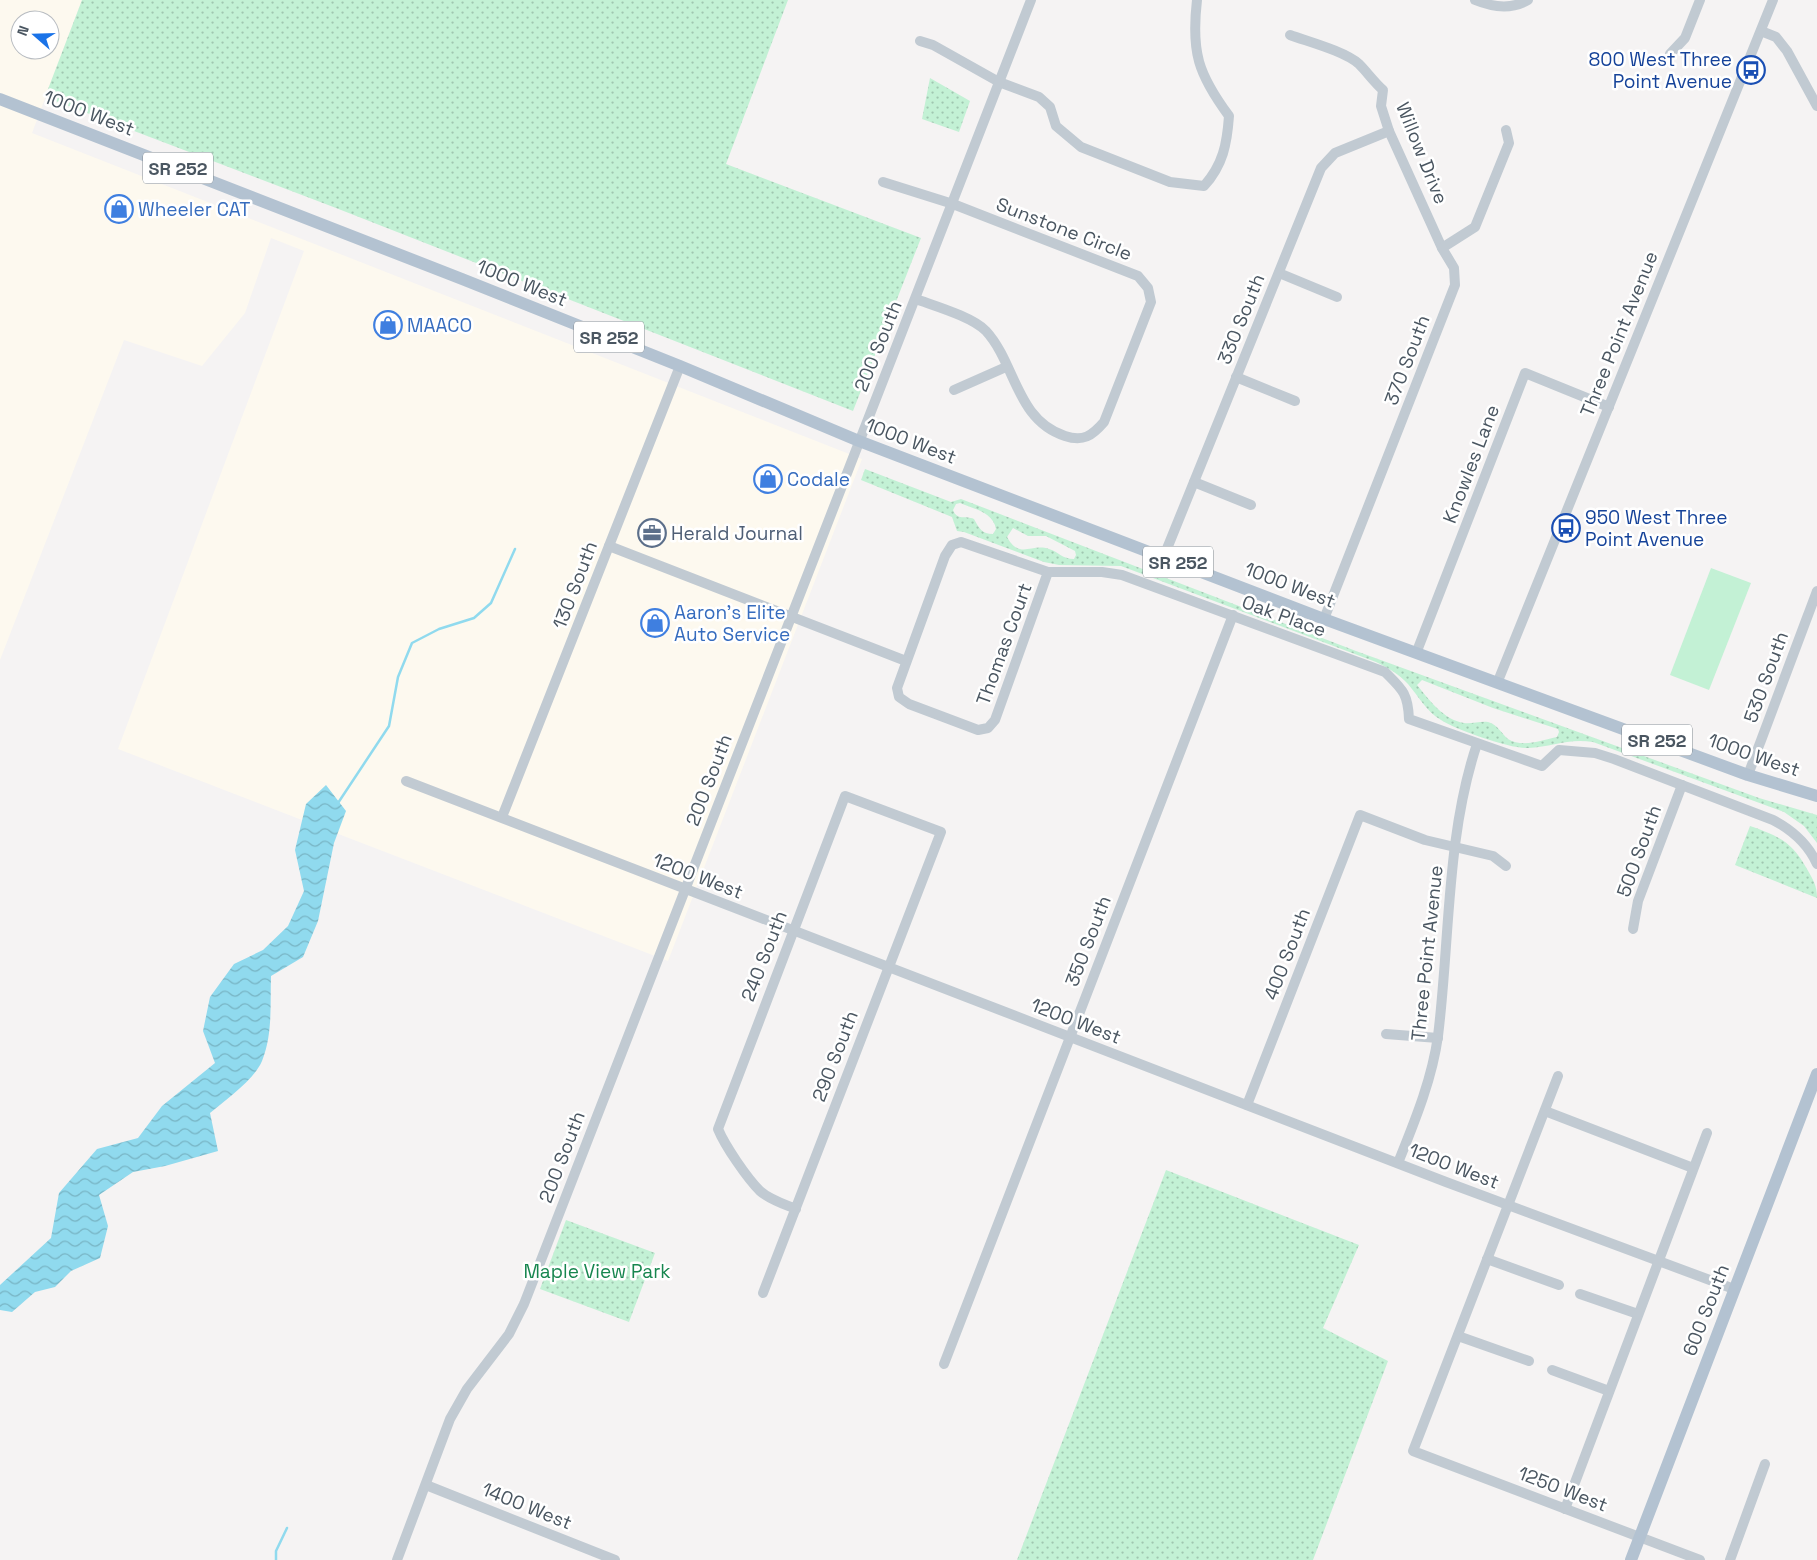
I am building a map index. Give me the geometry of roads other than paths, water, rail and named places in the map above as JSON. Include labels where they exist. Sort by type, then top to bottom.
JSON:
[{"type":"main road","name":"1000 West","points":[[0,99],[326,225],[680,366],[859,442],[1164,556],[1324,619],[1498,681],[1748,775],[1817,796]]},
{"type":"main road","name":"600 South","points":[[1631,1560],[1817,1074]]},
{"type":"street","name":"200 South","points":[[397,1560],[450,1419],[467,1389],[509,1334],[524,1304],[1031,0]]},
{"type":"street","points":[[920,41],[1000,82],[1040,97],[1050,107],[1056,126],[1081,147],[1170,182],[1204,186],[1222,162],[1227,141],[1229,116],[1211,92],[1199,67],[1194,42],[1197,0]]},
{"type":"street","points":[[1475,0],[1488,5],[1506,7],[1528,0]]},
{"type":"street","points":[[1670,54],[1685,38],[1700,0]]},
{"type":"street","name":"Three Point Avenue","points":[[1498,681],[1773,0]]},
{"type":"street","points":[[1761,31],[1776,37],[1787,51],[1817,106]]},
{"type":"street","name":"Willow Drive","points":[[1290,35],[1347,57],[1359,64],[1370,80],[1383,90],[1381,106],[1389,130],[1442,248]]},
{"type":"street","name":"330 South","points":[[1164,556],[1322,168],[1335,153],[1389,130]]},
{"type":"street","points":[[1442,248],[1475,227],[1509,143],[1506,130]]},
{"type":"street","name":"Sunstone Circle","points":[[883,182],[952,204],[1138,276],[1148,288],[1151,302],[1104,422],[1093,435],[1078,440],[1062,435],[1046,426],[1031,412],[1019,394],[997,345],[984,329],[969,320],[916,299]]},
{"type":"street","name":"370 South","points":[[1324,619],[1455,285],[1454,268],[1442,248]]},
{"type":"street","points":[[1279,272],[1336,297]]},
{"type":"street","name":"130 South","points":[[502,817],[680,366]]},
{"type":"street","points":[[954,390],[1006,368]]},
{"type":"street","name":"Knowles Lane","points":[[1417,652],[1525,373],[1609,407]]},
{"type":"street","points":[[1236,377],[1295,401]]},
{"type":"street","points":[[1194,482],[1251,505]]},
{"type":"street","name":"Thomas Court","points":[[961,542],[1048,572],[994,720],[988,728],[978,730],[909,704],[899,697],[897,688],[906,660],[952,545],[961,542]]},
{"type":"street","points":[[609,546],[906,660]]},
{"type":"street","name":"Oak Place","points":[[1048,572],[1102,572],[1122,575],[1385,672],[1402,689],[1409,701],[1409,718],[1477,744]]},
{"type":"street","name":"530 South","points":[[1748,775],[1817,591]]},
{"type":"street","name":"350 South","points":[[944,1364],[1233,615]]},
{"type":"street","points":[[1477,744],[1542,766],[1559,750],[1596,753],[1773,820],[1788,828],[1801,840],[1817,864]]},
{"type":"street","name":"Three Point Avenue","points":[[1398,1163],[1424,1095],[1438,1038],[1461,800],[1477,744]]},
{"type":"street","name":"1200 West","points":[[406,781],[502,817],[684,890],[1508,1206],[1734,1289]]},
{"type":"street","name":"500 South","points":[[1634,929],[1638,901],[1682,786]]},
{"type":"street","name":"240 South","points":[[796,1209],[773,1200],[760,1192],[723,1142],[718,1129],[792,931],[845,796],[941,832]]},
{"type":"street","name":"400 South","points":[[1248,1105],[1360,815],[1425,840],[1456,846]]},
{"type":"street","name":"290 South","points":[[763,1293],[941,832]]},
{"type":"street","points":[[1456,846],[1493,856],[1506,866]]},
{"type":"street","points":[[1386,1034],[1438,1038]]},
{"type":"street","points":[[1529,1361],[1458,1336],[1558,1076]]},
{"type":"street","points":[[1545,1111],[1694,1168]]},
{"type":"street","points":[[1565,1509],[1706,1133]]},
{"type":"street","points":[[1487,1260],[1559,1285]]},
{"type":"street","points":[[1580,1294],[1638,1314]]},
{"type":"street","name":"1250 West","points":[[1458,1336],[1413,1451],[1700,1560]]},
{"type":"street","points":[[1552,1370],[1609,1391]]},
{"type":"street","points":[[1730,1560],[1765,1464]]},
{"type":"street","name":"1400 West","points":[[426,1485],[615,1560]]},
{"type":"water","points":[[326,785],[346,811],[334,843],[318,921],[303,957],[271,976],[268,1040],[262,1061],[253,1075],[239,1089],[210,1113],[218,1151],[165,1166],[133,1172],[99,1195],[108,1226],[100,1258],[71,1271],[55,1287],[35,1292],[12,1312],[0,1310],[0,1285],[51,1238],[59,1193],[97,1149],[138,1138],[162,1106],[215,1063],[203,1031],[210,997],[234,964],[263,950],[288,926],[304,891],[295,850],[306,804]]},
{"type":"waterway","points":[[338,803],[389,726],[398,677],[412,643],[439,629],[474,618],[491,603],[515,549]]},
{"type":"waterway","points":[[276,1560],[276,1551],[287,1528]]},
{"type":"place","name":"800 West Three Point Avenue","points":[[1751,70]]},
{"type":"place","name":"Wheeler CAT","points":[[119,209]]},
{"type":"place","name":"MAACO","points":[[388,325]]},
{"type":"place","name":"Codale","points":[[768,479]]},
{"type":"place","name":"950 West Three Point Avenue","points":[[1566,528]]},
{"type":"place","name":"Herald Journal","points":[[652,533]]},
{"type":"place","name":"Aaron's Elite Auto Service","points":[[655,623]]},
{"type":"park label","name":"Maple View Park","points":[[597,1271]]}]
